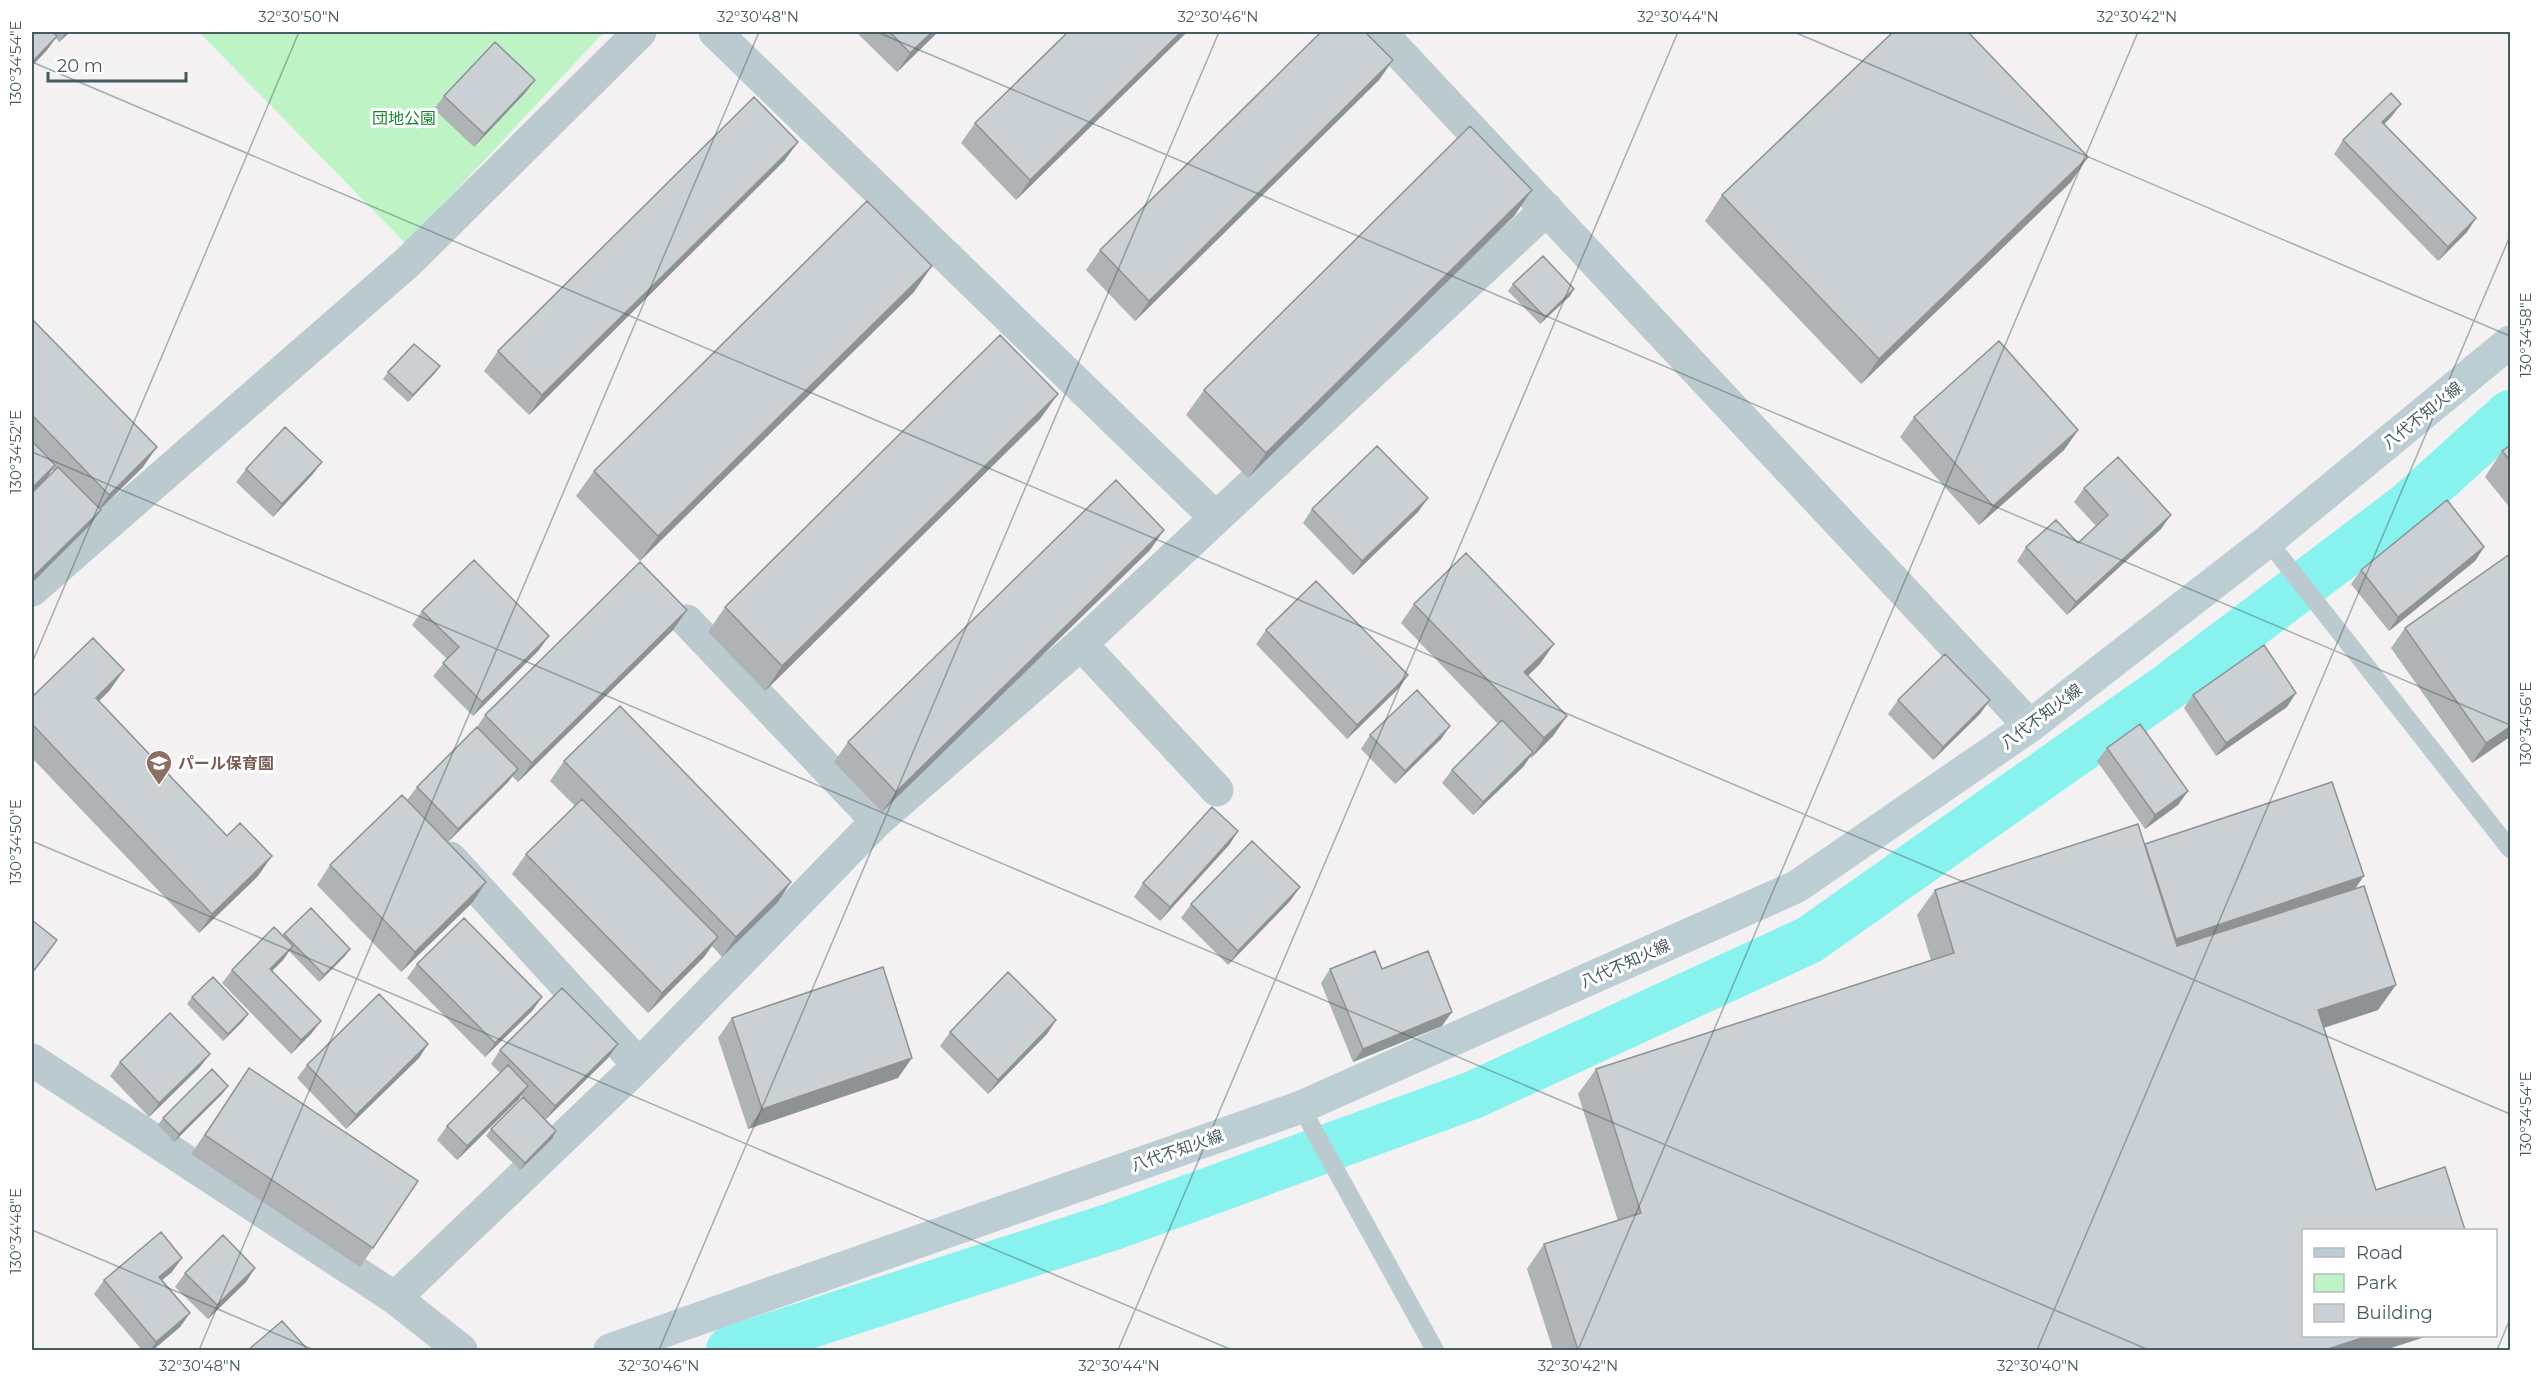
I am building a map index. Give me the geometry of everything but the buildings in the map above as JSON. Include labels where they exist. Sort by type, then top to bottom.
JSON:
[{"type":"main road","name":"八代不知火線","points":[[610,1350],[1308,1119],[1796,887],[2030,726],[2268,541],[2511,342]]},
{"type":"street","points":[[32,590],[409,261],[640,32]]},
{"type":"street","points":[[715,32],[1215,517]]},
{"type":"street","points":[[1380,32],[2030,726]]},
{"type":"street","points":[[395,1298],[639,1065],[877,821],[1081,644],[1547,209]]},
{"type":"street","points":[[687,621],[877,821]]},
{"type":"street","points":[[1081,644],[1217,790]]},
{"type":"street","points":[[430,836],[639,1065]]},
{"type":"street","points":[[32,1060],[395,1298],[461,1350]]},
{"type":"lane","points":[[2268,541],[2511,849]]},
{"type":"lane","points":[[1308,1119],[1435,1350]]},
{"type":"green space","name":"団地公園","points":[[199,32],[604,32],[406,244]]},
{"type":"waterway","points":[[730,1350],[1114,1226],[1473,1095],[1809,940],[2171,685],[2408,506],[2510,414]]},
{"type":"place","name":"パール保育園","points":[[159,786]]}]
